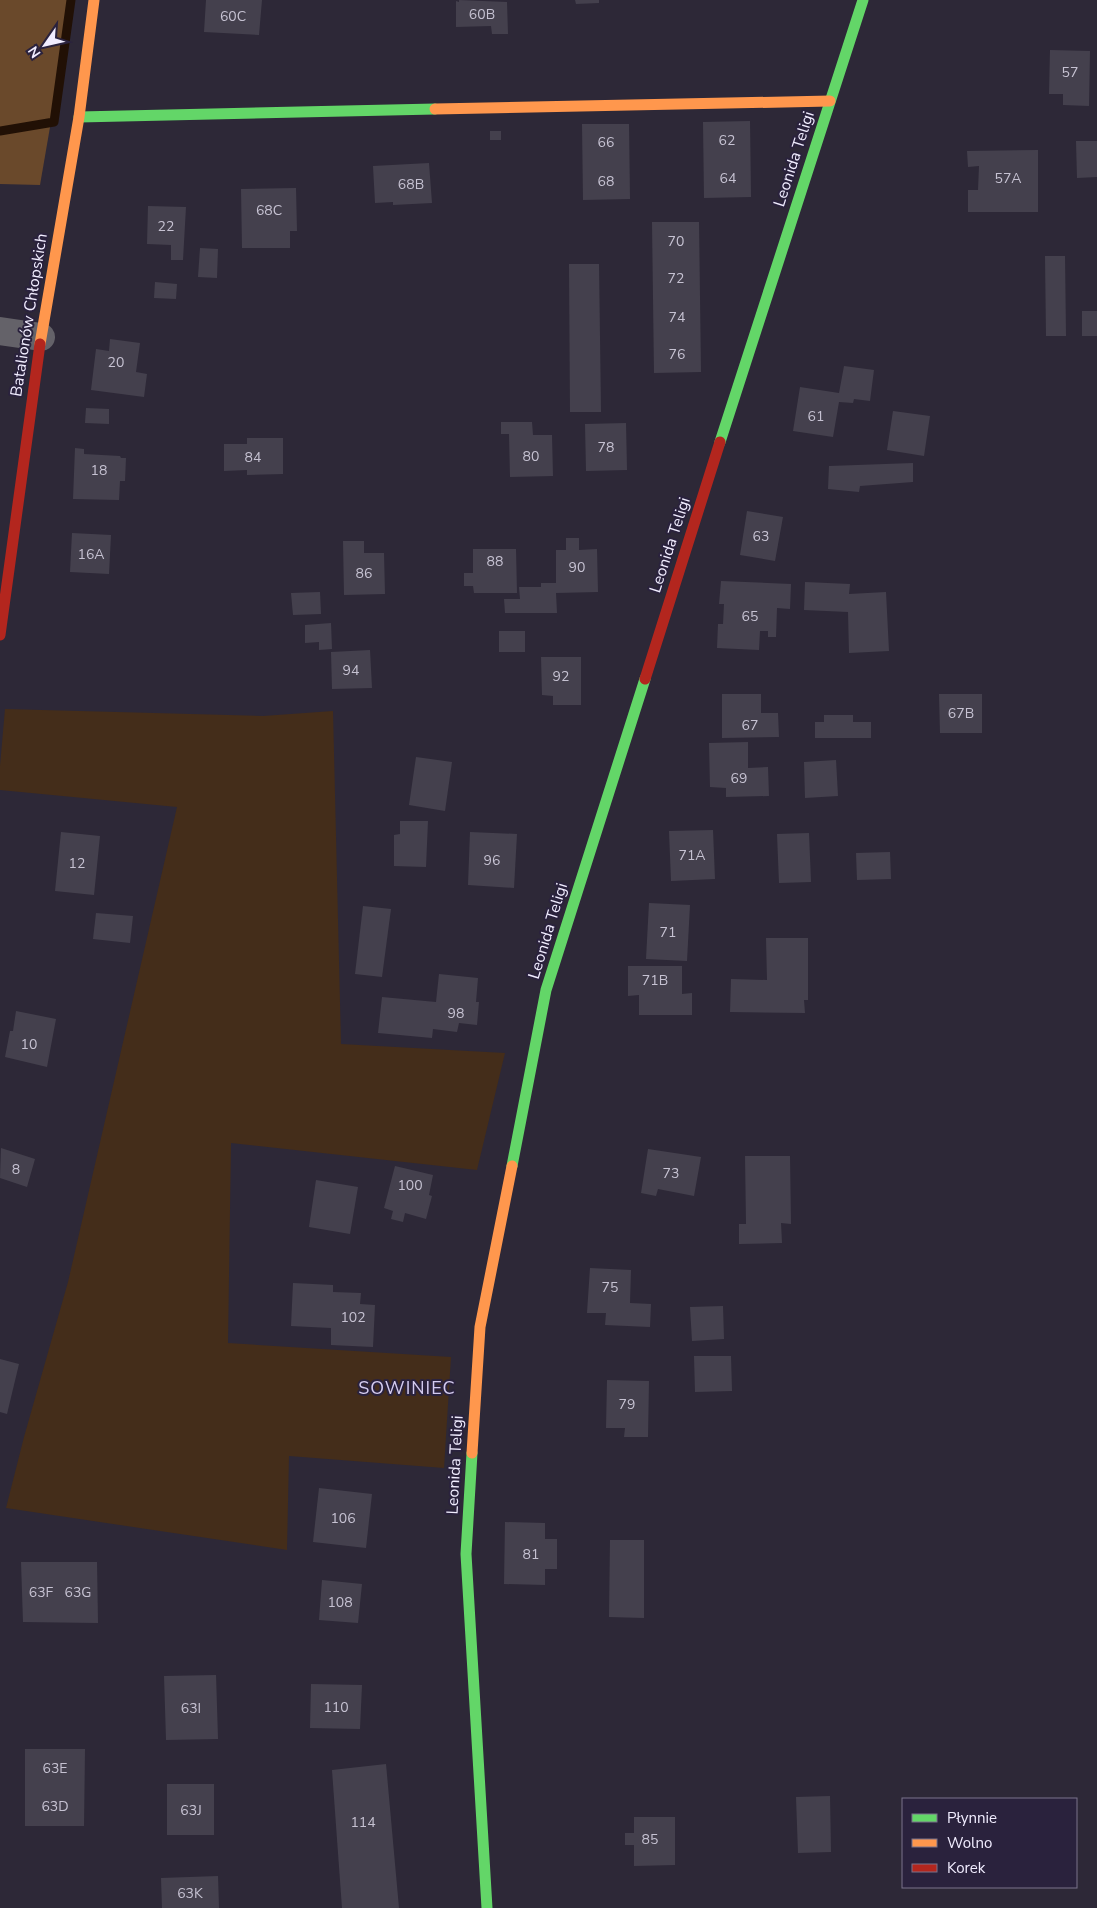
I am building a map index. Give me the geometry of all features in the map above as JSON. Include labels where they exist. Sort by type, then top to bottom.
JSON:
[{"type":"street","name":"Batalionów Chłopskich","points":[[0,635],[5,565],[41,337],[79,118],[94,0]]},
{"type":"street","name":"Leonida Teligi","points":[[487,1908],[466,1554],[480,1327],[546,990],[699,507],[863,0]]},
{"type":"street","points":[[79,118],[830,100]]},
{"type":"street","points":[[0,331],[41,337]]},
{"type":"shaded area","points":[[0,0],[72,0],[40,185],[0,184]]},
{"type":"shaded area","points":[[5,709],[263,716],[333,711],[341,1044],[505,1053],[477,1170],[231,1143],[228,1343],[451,1357],[444,1468],[289,1456],[287,1550],[6,1508],[68,1282],[177,807],[0,790]]},
{"type":"building","points":[[206,0],[262,0],[259,35],[204,32]]},
{"type":"building","points":[[459,0],[507,2],[508,34],[492,34],[491,26],[456,27],[456,1],[459,2]]},
{"type":"building","points":[[575,0],[599,0],[599,3],[576,4]]},
{"type":"building","points":[[1050,50],[1090,51],[1089,106],[1063,105],[1063,94],[1049,94]]},
{"type":"building","points":[[750,121],[751,197],[704,198],[703,122]]},
{"type":"building","points":[[582,124],[629,124],[630,199],[583,200]]},
{"type":"building","points":[[490,131],[501,131],[501,140],[490,140]]},
{"type":"building","points":[[1076,141],[1097,141],[1097,177],[1077,178]]},
{"type":"building","points":[[1038,150],[1038,212],[968,212],[968,190],[978,190],[979,166],[968,167],[967,151]]},
{"type":"building","points":[[429,163],[432,203],[393,205],[393,202],[375,203],[373,166]]},
{"type":"building","points":[[296,188],[297,231],[290,231],[290,248],[242,248],[241,189]]},
{"type":"building","points":[[148,206],[186,207],[183,260],[171,260],[171,245],[147,244]]},
{"type":"building","points":[[652,222],[699,222],[701,372],[654,373]]},
{"type":"building","points":[[200,248],[218,249],[217,278],[198,277]]},
{"type":"building","points":[[1045,256],[1065,256],[1066,336],[1046,336]]},
{"type":"building","points":[[569,264],[599,264],[601,412],[570,412]]},
{"type":"building","points":[[155,282],[177,284],[176,299],[154,298]]},
{"type":"building","points":[[1082,311],[1097,311],[1097,336],[1082,336]]},
{"type":"building","points":[[110,339],[140,343],[136,372],[147,374],[144,397],[91,390],[96,349],[109,351]]},
{"type":"building","points":[[844,366],[874,370],[870,401],[854,399],[853,403],[839,402],[833,437],[793,431],[800,387],[839,393]]},
{"type":"building","points":[[86,408],[109,409],[109,424],[85,423]]},
{"type":"building","points":[[893,411],[930,416],[924,456],[887,450]]},
{"type":"building","points":[[501,422],[532,422],[533,435],[552,435],[553,476],[510,477],[509,434],[501,434]]},
{"type":"building","points":[[626,423],[627,470],[586,471],[585,424]]},
{"type":"building","points":[[247,438],[283,438],[283,474],[247,475],[247,470],[224,471],[224,444],[247,444]]},
{"type":"building","points":[[75,448],[84,449],[84,454],[126,458],[125,481],[120,481],[119,500],[73,499]]},
{"type":"building","points":[[913,463],[913,482],[860,486],[859,492],[828,489],[829,466]]},
{"type":"building","points":[[747,511],[783,517],[775,561],[740,555]]},
{"type":"building","points":[[72,533],[111,535],[109,574],[70,572]]},
{"type":"building","points":[[566,538],[579,538],[579,550],[597,549],[598,592],[556,593],[557,613],[505,613],[504,599],[520,599],[519,587],[541,587],[541,583],[556,583],[556,550],[566,550]]},
{"type":"building","points":[[343,541],[364,541],[364,553],[384,553],[385,594],[344,595]]},
{"type":"building","points":[[473,549],[516,549],[517,593],[474,593],[473,586],[464,586],[464,573],[473,573]]},
{"type":"building","points":[[721,581],[791,584],[790,609],[777,608],[776,637],[768,637],[768,631],[760,631],[759,650],[717,648],[718,624],[723,624],[724,604],[719,604]]},
{"type":"building","points":[[805,582],[850,584],[849,594],[886,592],[889,651],[849,653],[848,612],[804,610]]},
{"type":"building","points":[[320,592],[321,614],[293,615],[291,593]]},
{"type":"building","points":[[331,623],[332,649],[319,650],[319,642],[305,643],[305,625]]},
{"type":"building","points":[[499,631],[525,631],[525,652],[499,652]]},
{"type":"building","points":[[370,650],[372,688],[332,689],[331,652]]},
{"type":"building","points":[[541,657],[581,657],[581,705],[553,705],[553,696],[542,695]]},
{"type":"building","points":[[722,694],[761,694],[761,713],[778,713],[779,737],[722,738]]},
{"type":"building","points":[[939,694],[982,694],[982,733],[940,733]]},
{"type":"building","points":[[824,715],[853,715],[853,722],[871,722],[871,738],[815,738],[815,722],[824,722]]},
{"type":"building","points":[[748,742],[748,768],[768,767],[769,796],[726,797],[726,788],[710,787],[709,743]]},
{"type":"building","points":[[416,757],[452,762],[445,811],[409,805]]},
{"type":"building","points":[[836,760],[838,796],[805,798],[804,762]]},
{"type":"building","points":[[400,821],[428,821],[426,867],[394,866],[394,835],[400,834]]},
{"type":"building","points":[[713,830],[715,879],[671,881],[669,831]]},
{"type":"building","points":[[61,832],[100,836],[94,895],[55,891]]},
{"type":"building","points":[[470,832],[517,834],[514,888],[468,885]]},
{"type":"building","points":[[809,833],[811,882],[779,883],[777,834]]},
{"type":"building","points":[[890,852],[891,879],[857,880],[856,853]]},
{"type":"building","points":[[649,903],[690,905],[687,961],[646,959]]},
{"type":"building","points":[[363,906],[391,909],[382,977],[355,974]]},
{"type":"building","points":[[96,913],[133,916],[130,943],[93,939]]},
{"type":"building","points":[[766,938],[808,938],[808,1000],[804,1000],[805,1013],[730,1012],[731,979],[767,980]]},
{"type":"building","points":[[628,966],[682,966],[682,994],[692,993],[692,1015],[639,1015],[639,995],[628,996]]},
{"type":"building","points":[[439,974],[478,978],[476,1002],[479,1002],[477,1025],[459,1023],[457,1032],[433,1029],[432,1038],[378,1033],[382,997],[436,1002]]},
{"type":"building","points":[[16,1011],[56,1019],[47,1067],[5,1057],[10,1031],[13,1031]]},
{"type":"building","points":[[1,1148],[35,1159],[27,1187],[0,1178]]},
{"type":"building","points":[[648,1149],[701,1157],[694,1196],[658,1189],[656,1196],[641,1193]]},
{"type":"building","points":[[745,1156],[790,1156],[791,1224],[781,1223],[782,1243],[739,1244],[739,1224],[746,1224]]},
{"type":"building","points":[[395,1166],[433,1175],[429,1195],[432,1196],[426,1219],[405,1213],[403,1222],[391,1219],[393,1211],[384,1208]]},
{"type":"building","points":[[316,1180],[358,1187],[350,1234],[309,1227]]},
{"type":"building","points":[[590,1268],[631,1270],[630,1303],[651,1304],[650,1327],[605,1325],[606,1313],[587,1313]]},
{"type":"building","points":[[293,1283],[333,1285],[333,1292],[361,1293],[360,1304],[375,1305],[373,1347],[331,1345],[331,1328],[291,1326]]},
{"type":"building","points":[[723,1306],[724,1339],[692,1341],[690,1307]]},
{"type":"building","points":[[694,1356],[731,1356],[732,1391],[695,1392]]},
{"type":"building","points":[[0,1359],[19,1364],[7,1414],[0,1412]]},
{"type":"building","points":[[607,1380],[649,1381],[648,1437],[624,1437],[625,1428],[606,1428]]},
{"type":"building","points":[[319,1488],[372,1494],[366,1548],[313,1542]]},
{"type":"building","points":[[505,1522],[545,1523],[545,1539],[557,1539],[557,1569],[545,1569],[545,1585],[504,1584]]},
{"type":"building","points":[[610,1540],[644,1540],[644,1618],[609,1617]]},
{"type":"building","points":[[21,1562],[97,1562],[98,1623],[23,1622]]},
{"type":"building","points":[[322,1580],[362,1584],[358,1623],[319,1620]]},
{"type":"building","points":[[216,1675],[218,1739],[166,1740],[164,1676]]},
{"type":"building","points":[[311,1684],[362,1685],[360,1729],[310,1728]]},
{"type":"building","points":[[25,1749],[85,1749],[84,1826],[25,1826]]},
{"type":"building","points":[[386,1764],[399,1908],[342,1908],[332,1770]]},
{"type":"building","points":[[167,1784],[214,1784],[214,1835],[167,1835]]},
{"type":"building","points":[[830,1796],[831,1852],[798,1853],[796,1797]]},
{"type":"building","points":[[634,1817],[675,1817],[675,1865],[634,1866],[634,1845],[625,1845],[625,1833],[634,1833]]},
{"type":"building","points":[[218,1876],[219,1908],[162,1908],[161,1878]]},
{"type":"waterway","points":[[0,131],[54,122],[71,0]]},
{"type":"traffic: fast","points":[[720,442],[863,0]]},
{"type":"traffic: fast","points":[[79,117],[435,109]]},
{"type":"traffic: fast","points":[[512,1166],[546,990],[645,679]]},
{"type":"traffic: fast","points":[[472,1453],[466,1554],[487,1908]]},
{"type":"traffic: slow","points":[[40,344],[79,117],[94,0]]},
{"type":"traffic: slow","points":[[435,109],[830,101]]},
{"type":"traffic: slow","points":[[472,1453],[480,1327],[512,1166]]},
{"type":"traffic: jam","points":[[0,635],[40,344]]},
{"type":"traffic: jam","points":[[645,679],[720,442]]},
{"type":"district","name":"SOWINIEC","points":[[407,1388]]}]
